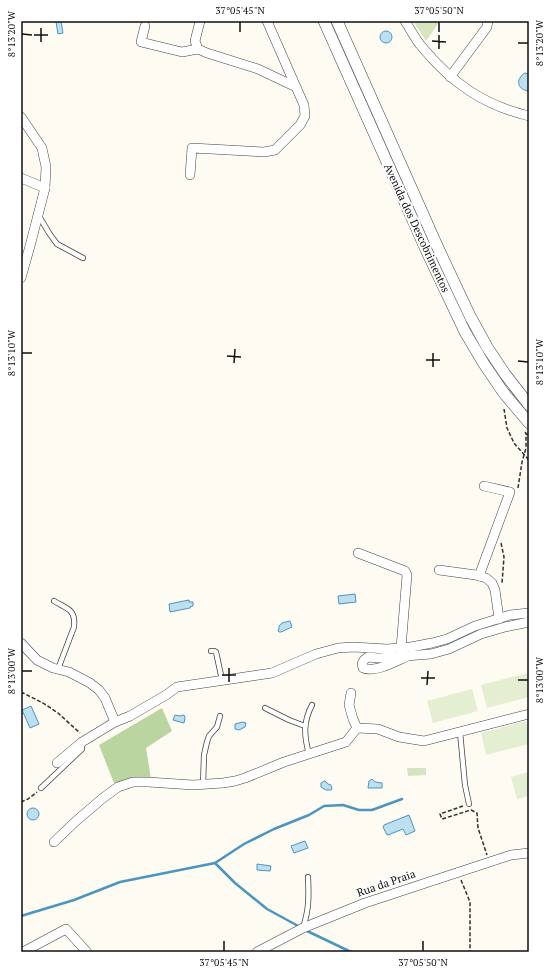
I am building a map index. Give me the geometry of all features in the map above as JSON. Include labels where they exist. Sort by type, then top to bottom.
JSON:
[{"type":"street","points":[[198,50],[195,41],[200,21]]},
{"type":"street","points":[[190,175],[192,148],[264,152],[275,150],[300,125],[305,116],[304,104],[267,21]]},
{"type":"street","name":"Avenida dos Descobrimentos","points":[[324,21],[428,254],[465,332],[503,392],[529,423]]},
{"type":"street","name":"Avenida dos Descobrimentos","points":[[337,21],[438,248],[470,316],[487,347],[529,406]]},
{"type":"street","points":[[406,21],[421,46],[450,77],[484,100],[514,112],[529,116]]},
{"type":"street","points":[[450,77],[487,28],[488,21]]},
{"type":"street","points":[[145,26],[141,42],[182,52],[198,50],[258,69],[296,87]]},
{"type":"street","points":[[21,117],[42,148],[46,167],[44,188],[21,278]]},
{"type":"street","points":[[21,178],[44,188]]},
{"type":"street","points":[[479,576],[510,492],[484,486]]},
{"type":"street","points":[[358,554],[405,572],[407,575],[401,648]]},
{"type":"street","points":[[439,570],[486,578],[492,583],[495,590],[499,618]]},
{"type":"street","points":[[57,763],[82,739],[130,716],[177,687],[272,673],[316,654],[338,648],[354,647],[387,649],[432,643],[447,639],[475,626],[499,618],[529,613]]},
{"type":"street","points":[[408,656],[430,654],[449,649],[481,634],[505,626],[529,622]]},
{"type":"street","points":[[21,643],[37,660],[69,672],[90,683],[99,690],[105,698],[116,722]]},
{"type":"street","points":[[351,693],[349,705],[357,728]]},
{"type":"street","points":[[357,728],[378,729],[399,737],[424,742],[529,714]]},
{"type":"street","points":[[54,842],[76,821],[118,787],[133,782],[203,785],[223,783],[245,778],[284,762],[346,742],[357,728]]},
{"type":"street","name":"Rua da Praia","points":[[257,952],[268,950],[302,929],[365,903],[511,855],[529,853]]},
{"type":"street","points":[[23,952],[66,929],[87,952]]},
{"type":"lane","points":[[38,214],[57,244],[83,258]]},
{"type":"lane","points":[[54,601],[70,610],[75,622],[58,669]]},
{"type":"lane","points":[[211,651],[216,652],[222,680]]},
{"type":"lane","points":[[309,754],[305,726],[308,712],[312,705]]},
{"type":"lane","points":[[265,708],[305,726]]},
{"type":"lane","points":[[203,785],[204,755],[207,742],[209,736],[217,727],[220,716]]},
{"type":"lane","points":[[460,732],[465,785],[469,804]]},
{"type":"lane","points":[[41,788],[82,749],[82,739]]},
{"type":"lane","points":[[302,929],[307,916],[309,900],[308,877]]},
{"type":"path","points":[[504,408],[507,428],[514,443],[529,460]]},
{"type":"path","points":[[21,692],[43,703],[58,713],[82,739]]},
{"type":"path","points":[[21,802],[28,799],[41,788]]},
{"type":"path","points":[[469,804],[440,814],[442,819],[471,810],[476,813],[478,828],[489,862]]},
{"type":"path","points":[[458,872],[470,902],[470,952]]},
{"type":"green space","points":[[413,21],[440,21],[426,41]]},
{"type":"green space","points":[[527,673],[529,682],[529,697],[487,708],[481,685]]},
{"type":"green space","points":[[472,689],[478,711],[433,723],[427,701]]},
{"type":"green space","points":[[162,708],[172,731],[146,748],[151,779],[131,779],[114,783],[99,745]]},
{"type":"green space","points":[[526,721],[529,732],[529,744],[486,755],[481,733]]},
{"type":"green space","points":[[407,768],[426,768],[426,775],[408,776]]},
{"type":"green space","points":[[529,772],[529,796],[517,799],[511,777]]},
{"type":"water","points":[[61,21],[63,33],[58,34],[56,22]]},
{"type":"water","points":[[386,31],[390,33],[392,37],[390,41],[386,43],[382,41],[380,37],[382,33]]},
{"type":"water","points":[[525,73],[529,74],[529,91],[522,89],[519,84],[520,78]]},
{"type":"water","points":[[355,594],[356,602],[339,604],[338,596]]},
{"type":"water","points":[[189,600],[189,602],[193,602],[193,606],[190,608],[170,612],[169,604]]},
{"type":"water","points":[[290,621],[292,627],[279,632],[278,630],[281,624]]},
{"type":"water","points":[[31,706],[39,724],[30,728],[22,710]]},
{"type":"water","points":[[175,715],[184,715],[184,723],[173,720]]},
{"type":"water","points":[[243,722],[246,723],[245,727],[239,730],[235,729],[235,724]]},
{"type":"water","points":[[372,779],[375,782],[382,783],[382,788],[368,788],[369,781]]},
{"type":"water","points":[[325,781],[331,785],[331,790],[326,790],[321,787],[321,783]]},
{"type":"water","points":[[33,808],[37,810],[39,814],[37,818],[33,820],[29,818],[27,814],[29,810]]},
{"type":"water","points":[[409,815],[415,831],[406,835],[403,829],[387,835],[383,827],[384,825]]},
{"type":"water","points":[[305,841],[308,848],[294,853],[291,846]]},
{"type":"water","points":[[257,864],[271,866],[270,871],[257,870]]},
{"type":"waterway","points":[[215,863],[244,844],[274,829],[309,815],[324,806],[343,805],[359,810],[372,810],[402,799]]},
{"type":"waterway","points":[[21,916],[74,900],[120,882],[215,863],[235,883],[267,909],[300,927]]},
{"type":"waterway","points":[[305,930],[351,952]]}]
